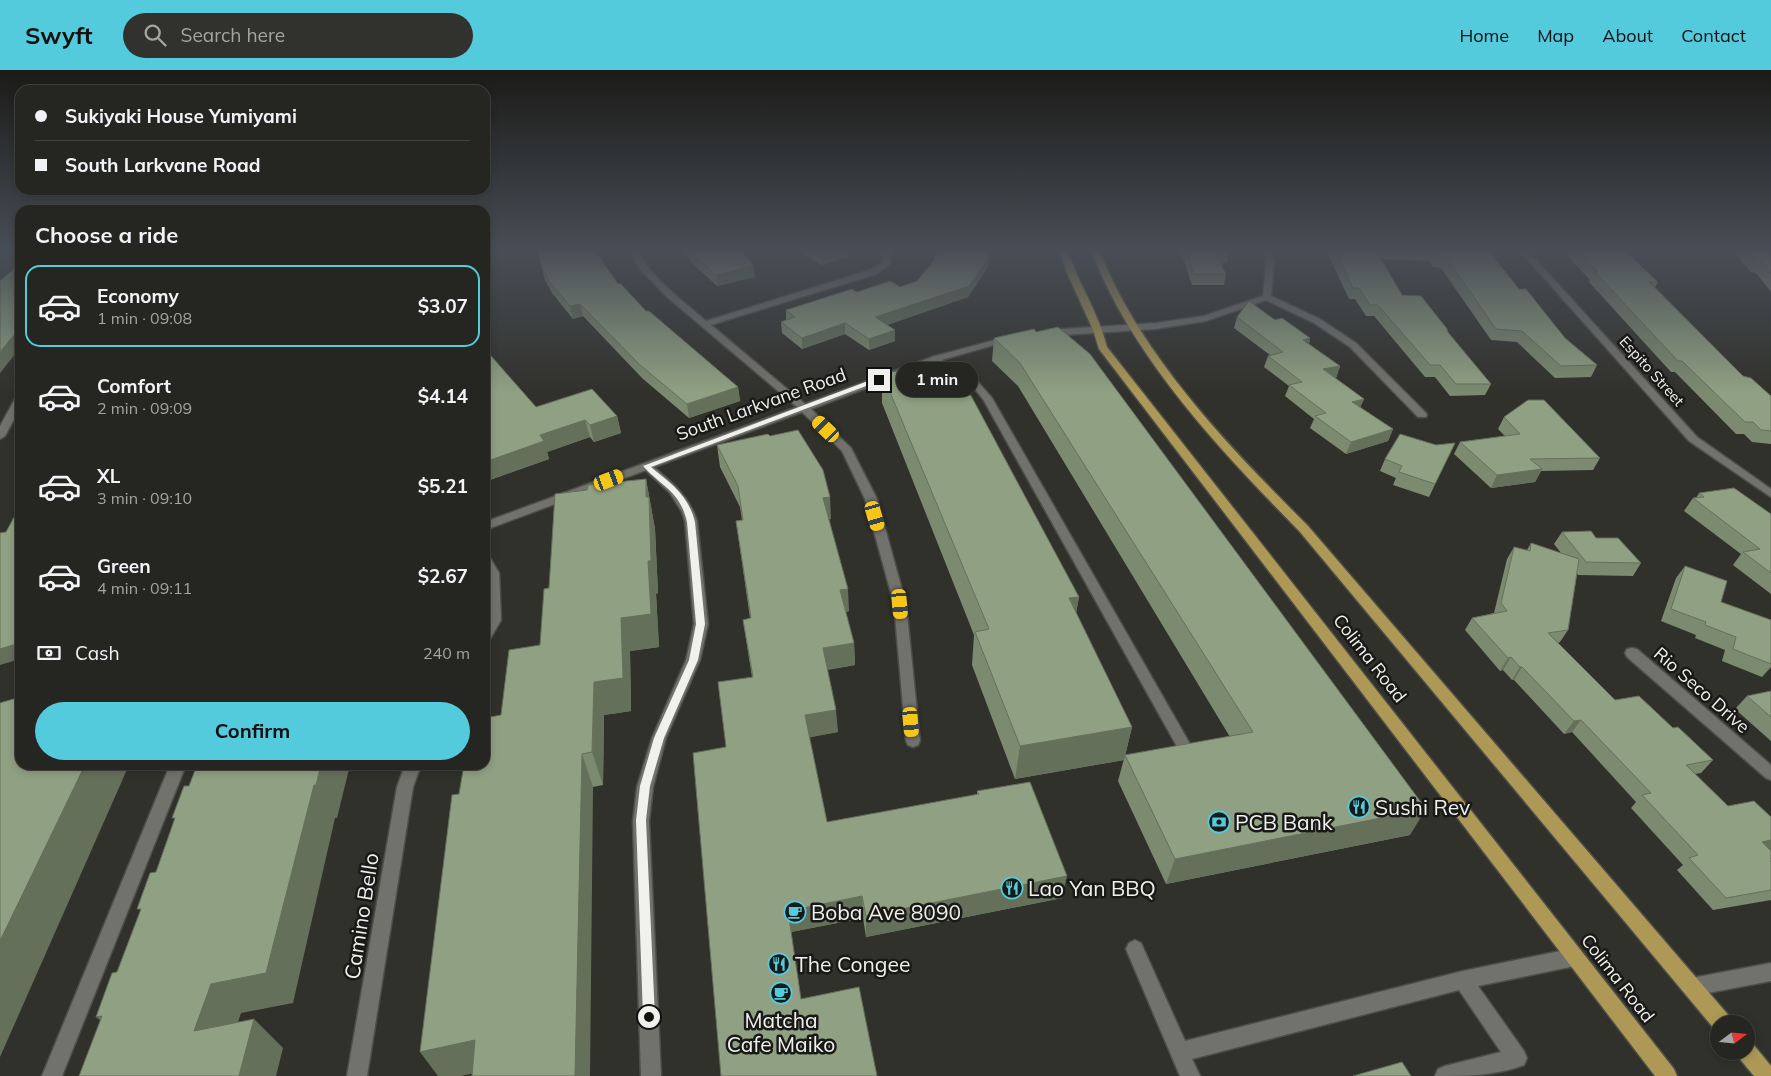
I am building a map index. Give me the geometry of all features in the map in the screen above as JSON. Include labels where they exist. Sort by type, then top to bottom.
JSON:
[{"type":"main road","name":"Colima Road","points":[[1083,299],[1098,330],[1102,347],[1667,1076]]},
{"type":"main road","name":"Colima Road","points":[[1117,299],[1139,338],[1190,405],[1260,485],[1304,529],[1715,1015]]},
{"type":"main road","points":[[1754,1060],[1767,1076]]},
{"type":"street","points":[[675,299],[804,408],[847,450],[871,499],[900,604],[913,741]]},
{"type":"street","points":[[706,324],[786,299]]},
{"type":"street","name":"South Larkvane Road","points":[[490,524],[935,359],[1028,335],[1133,328],[1206,318],[1262,299]]},
{"type":"street","points":[[1272,299],[1317,321],[1353,345],[1422,415]]},
{"type":"street","name":"Espito Street","points":[[1567,299],[1692,439],[1771,494]]},
{"type":"street","points":[[935,359],[975,384],[987,398],[1189,755]]},
{"type":"street","points":[[0,436],[15,408]]},
{"type":"street","points":[[646,466],[682,497],[688,508],[701,624],[693,660],[659,738],[645,786],[641,820],[651,1076]]},
{"type":"street","points":[[490,568],[493,573],[494,620],[490,627]]},
{"type":"street","name":"Rio Seco Drive","points":[[1632,653],[1771,774]]},
{"type":"street","points":[[52,1076],[176,770]]},
{"type":"street","name":"Camino Bello","points":[[357,1076],[406,787],[411,770]]},
{"type":"street","points":[[1135,949],[1190,1076]]},
{"type":"street","points":[[1180,1052],[1463,980],[1575,957]]},
{"type":"street","points":[[1692,987],[1771,972]]},
{"type":"street","points":[[1445,1076],[1517,1058],[1463,980]]},
{"type":"building","points":[[0,299],[15,299],[15,334],[0,352]]},
{"type":"building","points":[[564,299],[635,299],[646,311],[649,311],[738,387],[687,404],[640,365],[580,304],[570,306]]},
{"type":"building","points":[[821,299],[930,299],[875,317],[895,330],[869,339],[845,323],[802,338],[781,322],[795,317],[786,310]]},
{"type":"building","points":[[1366,299],[1423,299],[1448,330],[1446,330],[1491,384],[1456,384],[1440,365],[1430,365],[1378,305],[1370,305]]},
{"type":"building","points":[[1475,299],[1534,299],[1565,338],[1597,365],[1561,366],[1522,331],[1496,329]]},
{"type":"building","points":[[1620,299],[1666,299],[1743,376],[1751,378],[1771,396],[1771,431],[1761,430],[1753,422],[1745,422],[1682,361],[1678,361]]},
{"type":"building","points":[[1249,301],[1275,320],[1282,318],[1310,338],[1303,340],[1340,366],[1323,369],[1364,399],[1352,402],[1393,429],[1351,442],[1315,416],[1326,413],[1289,385],[1302,382],[1268,356],[1283,352],[1237,317]]},
{"type":"building","points":[[1058,327],[1090,354],[1426,809],[1175,859],[1125,755],[1253,732],[1020,363],[994,338],[1034,329],[1036,332]]},
{"type":"building","points":[[490,355],[536,407],[592,389],[617,416],[590,425],[585,420],[540,435],[544,441],[490,460]]},
{"type":"building","points":[[953,362],[1079,597],[1069,598],[1132,727],[1020,746],[975,632],[989,629],[882,373],[907,370],[906,367]]},
{"type":"building","points":[[1528,400],[1544,400],[1600,458],[1530,459],[1542,469],[1497,475],[1460,442],[1520,434],[1504,417]]},
{"type":"building","points":[[798,430],[823,470],[830,497],[823,498],[848,589],[840,590],[854,643],[823,648],[836,710],[805,715],[827,822],[979,794],[977,791],[1030,782],[1067,876],[866,916],[862,896],[788,911],[801,999],[859,987],[877,1076],[721,1076],[693,753],[726,747],[718,682],[753,677],[743,620],[751,618],[736,521],[743,520],[738,486],[717,445],[768,434],[770,436]]},
{"type":"building","points":[[1400,434],[1436,445],[1455,443],[1435,484],[1399,472],[1402,466],[1385,459]]},
{"type":"building","points":[[646,479],[646,497],[649,497],[651,561],[648,561],[651,614],[621,618],[623,678],[594,682],[592,752],[582,754],[575,1076],[472,1076],[475,1040],[420,1052],[452,795],[459,794],[463,770],[490,770],[490,717],[501,715],[509,650],[540,645],[544,589],[549,588],[555,494],[587,490],[588,485]]},
{"type":"building","points":[[1734,488],[1771,514],[1771,573],[1743,552],[1760,549],[1693,498],[1704,497],[1699,493]]},
{"type":"building","points":[[15,515],[15,644],[0,649],[0,533],[6,532]]},
{"type":"building","points":[[1591,531],[1596,538],[1618,538],[1641,563],[1586,562],[1562,532]]},
{"type":"building","points":[[1531,543],[1579,559],[1568,630],[1548,633],[1615,700],[1639,696],[1673,728],[1678,727],[1713,760],[1686,765],[1728,806],[1754,801],[1771,817],[1771,840],[1762,842],[1771,851],[1771,890],[1726,898],[1689,858],[1698,855],[1642,795],[1651,793],[1581,720],[1574,721],[1522,667],[1511,657],[1508,658],[1472,618],[1507,611],[1501,603],[1514,547],[1530,551]]},
{"type":"building","points":[[1685,566],[1727,581],[1721,602],[1771,620],[1771,664],[1733,649],[1736,637],[1705,625],[1706,622],[1671,609]]},
{"type":"building","points":[[1771,691],[1771,717],[1747,696]]},
{"type":"building","points":[[15,698],[15,770],[83,770],[0,941],[0,703]]},
{"type":"building","points":[[195,770],[320,770],[316,785],[314,785],[266,973],[211,984],[194,1031],[254,1019],[239,1076],[79,1076],[102,1016],[96,1017],[112,973],[117,972],[141,909],[137,909],[150,873],[156,872],[175,818],[172,818],[184,786],[189,786]]},
{"type":"building","points":[[1402,1062],[1411,1076],[1353,1076]]},
{"type":"place","name":"Sushi Rev","points":[[1359,807]]},
{"type":"place","name":"PCB Bank","points":[[1219,822]]},
{"type":"place","name":"Lao Yan BBQ","points":[[1012,888]]},
{"type":"place","name":"Boba Ave 8090","points":[[795,912]]},
{"type":"place","name":"The Congee","points":[[779,964]]},
{"type":"place","name":"Matcha Cafe Maiko","points":[[781,993]]},
{"type":"route","points":[[649,1017],[641,820],[645,786],[659,738],[693,660],[701,624],[688,508],[682,497],[646,466],[879,380]]}]
